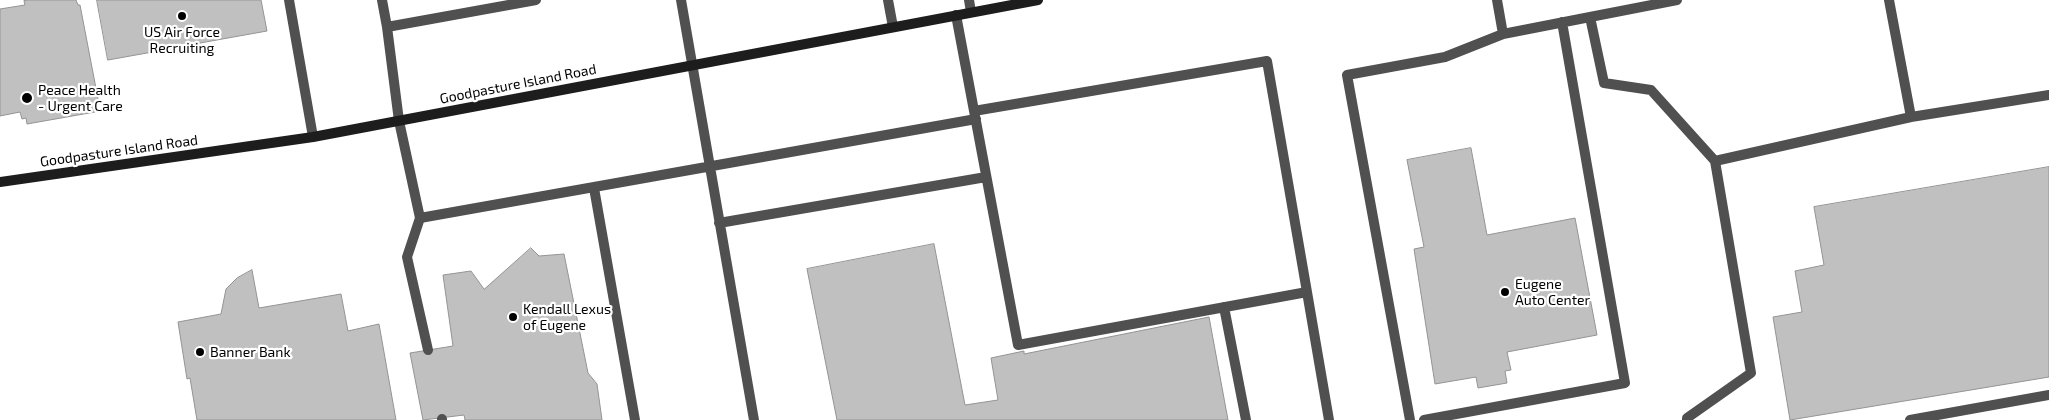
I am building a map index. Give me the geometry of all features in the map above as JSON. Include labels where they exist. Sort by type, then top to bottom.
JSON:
[{"type":"main road","name":"Goodpasture Island Road","points":[[0,182],[313,137],[1038,0]]},
{"type":"lane","points":[[289,0],[313,137]]},
{"type":"lane","points":[[382,0],[399,121],[420,218],[407,257],[428,350]]},
{"type":"lane","points":[[387,27],[536,0]]},
{"type":"lane","points":[[681,0],[754,420]]},
{"type":"lane","points":[[888,0],[893,27]]},
{"type":"lane","points":[[969,0],[971,12]]},
{"type":"lane","points":[[1497,0],[1503,34]]},
{"type":"lane","points":[[1410,420],[1348,75],[1446,57],[1503,34],[1677,0]]},
{"type":"lane","points":[[1889,0],[1911,117]]},
{"type":"lane","points":[[956,15],[1018,345],[1307,292]]},
{"type":"lane","points":[[1590,18],[1604,83],[1651,90],[1715,161],[1750,372],[1687,418],[1687,420]]},
{"type":"lane","points":[[1424,420],[1625,384],[1562,22]]},
{"type":"lane","points":[[420,218],[709,168],[975,115],[1267,61],[1329,420]]},
{"type":"lane","points":[[1715,161],[1911,117],[2049,95]]},
{"type":"lane","points":[[719,224],[986,177]]},
{"type":"lane","points":[[594,188],[635,420]]},
{"type":"lane","points":[[1224,307],[1246,420]]},
{"type":"lane","points":[[1910,420],[2049,395]]},
{"type":"building","points":[[76,0],[78,5],[80,5],[99,104],[94,105],[95,112],[27,124],[26,118],[22,119],[20,112],[0,116],[0,9],[25,5],[24,1]]},
{"type":"building","name":"US Air Force Recruiting","points":[[97,0],[261,0],[267,31],[200,43],[201,48],[176,53],[175,48],[108,60]]},
{"type":"building","name":"Eugene Auto Center","points":[[1471,148],[1487,235],[1575,218],[1597,335],[1507,352],[1511,370],[1505,371],[1507,383],[1478,388],[1476,377],[1435,384],[1414,249],[1424,247],[1407,160]]},
{"type":"building","points":[[2049,167],[2049,377],[1790,420],[1773,317],[1802,312],[1795,271],[1824,265],[1814,207]]},
{"type":"building","points":[[934,244],[965,405],[998,400],[991,358],[1024,351],[1024,354],[1209,317],[1228,420],[837,420],[807,269]]},
{"type":"building","name":"Kendall Lexus of Eugene","points":[[531,248],[539,256],[564,254],[588,373],[597,384],[602,420],[465,420],[464,415],[423,420],[410,353],[453,346],[443,275],[471,271],[484,289]]},
{"type":"building","points":[[252,270],[259,308],[341,294],[348,331],[379,324],[396,420],[197,420],[190,378],[187,379],[178,322],[221,314],[226,289],[237,278]]},
{"type":"place","name":"US Air Force Recruiting","points":[[182,16]]},
{"type":"place","name":"Peace Health - Urgent Care","points":[[27,98]]},
{"type":"place","name":"Eugene Auto Center","points":[[1505,292]]},
{"type":"place","name":"Kendall Lexus of Eugene","points":[[513,317]]},
{"type":"place","name":"Banner Bank","points":[[200,352]]}]
